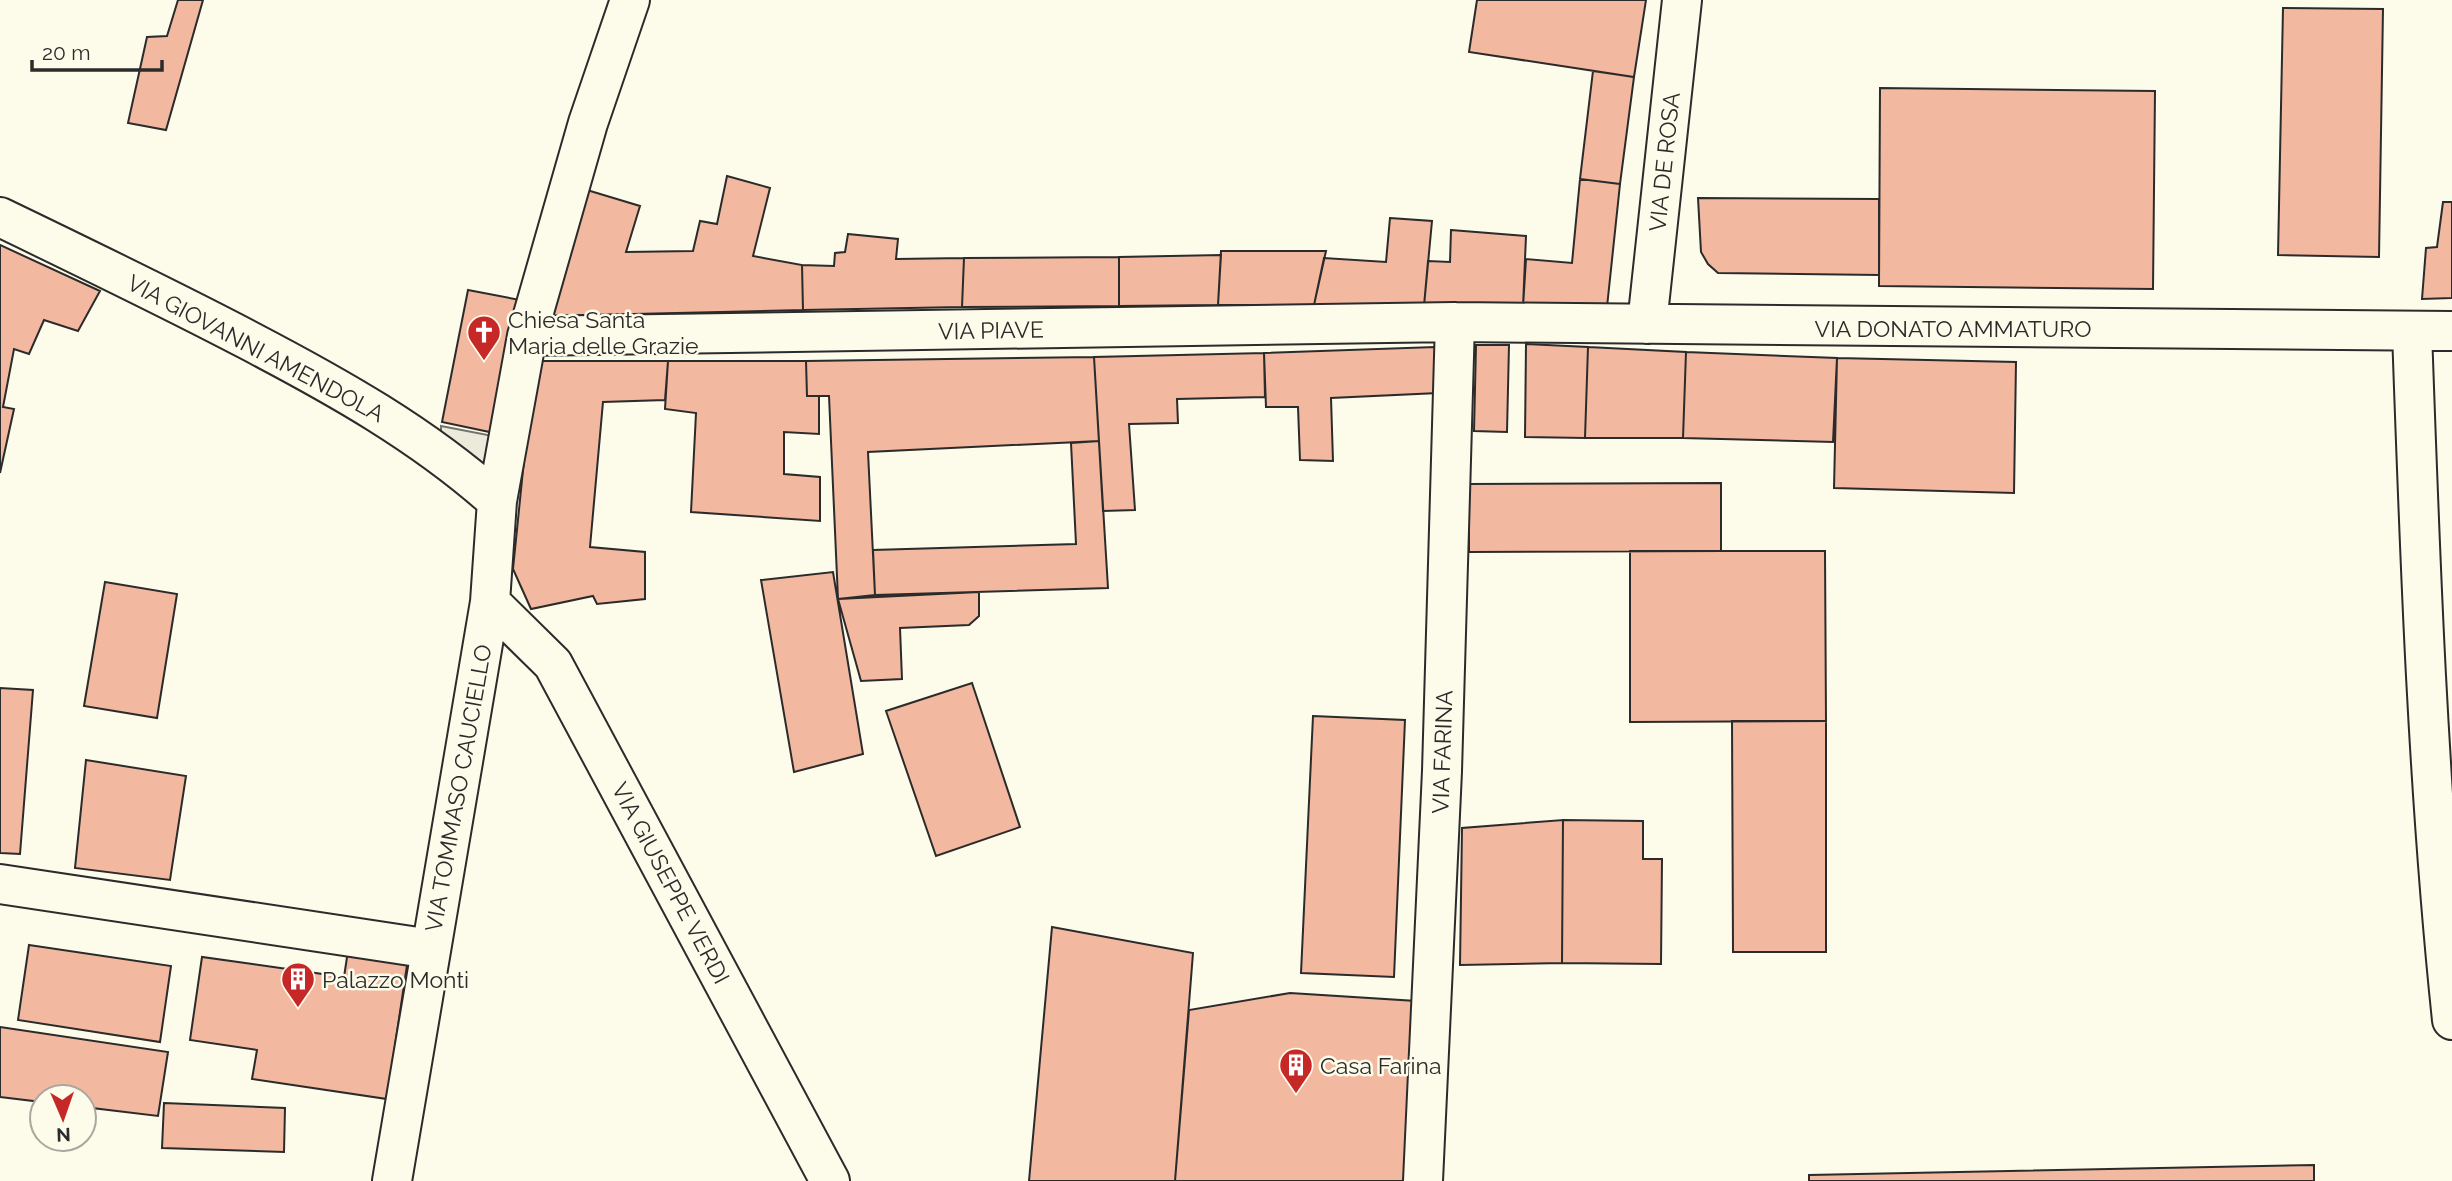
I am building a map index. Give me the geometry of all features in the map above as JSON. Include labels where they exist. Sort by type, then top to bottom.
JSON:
[{"type":"street","name":"VIA TOMMASO CAUCIELLO","points":[[392,1181],[489,602],[497,501],[527,336],[588,123],[630,0]]},
{"type":"street","name":"VIA DE ROSA","points":[[1647,324],[1682,0]]},
{"type":"street","name":"VIA GIOVANNI AMENDOLA","points":[[0,217],[149,288],[337,387],[406,430],[497,501]]},
{"type":"street","name":"VIA PIAVE","points":[[527,336],[1455,322]]},
{"type":"street","name":"VIA DONATO AMMATURO","points":[[1455,322],[2452,331]]},
{"type":"street","name":"VIA FARINA","points":[[1423,1181],[1442,771],[1455,322]]},
{"type":"street","points":[[2412,331],[2422,626],[2445,891],[2452,1020]]},
{"type":"street","name":"VIA GIUSEPPE VERDI","points":[[489,602],[553,664],[830,1181]]},
{"type":"street","points":[[0,884],[431,949]]},
{"type":"shaded area","points":[[441,426],[498,437],[488,478],[441,436]]},
{"type":"building","points":[[178,0],[203,0],[166,130],[128,123],[147,37],[167,36]]},
{"type":"building","points":[[1477,0],[1646,0],[1634,77],[1469,52]]},
{"type":"building","points":[[2283,8],[2383,9],[2379,257],[2278,255]]},
{"type":"building","points":[[1593,71],[1634,77],[1620,184],[1580,179]]},
{"type":"building","points":[[1880,88],[2155,91],[2153,289],[1879,286]]},
{"type":"building","points":[[727,176],[770,188],[753,256],[802,265],[803,310],[546,316],[587,190],[640,206],[626,252],[693,251],[700,221],[717,224]]},
{"type":"building","points":[[1580,179],[1620,184],[1607,307],[1523,307],[1526,259],[1572,263]]},
{"type":"building","points":[[1698,198],[1879,199],[1879,275],[1718,273],[1708,264],[1701,252]]},
{"type":"building","points":[[2443,202],[2452,202],[2452,298],[2422,299],[2426,248],[2437,247]]},
{"type":"building","points":[[1390,218],[1432,221],[1424,306],[1314,305],[1324,258],[1386,262]]},
{"type":"building","points":[[1451,230],[1526,236],[1523,307],[1424,306],[1428,261],[1450,262]]},
{"type":"building","points":[[848,234],[898,239],[896,259],[964,258],[962,307],[803,310],[802,265],[834,266],[835,253],[845,252]]},
{"type":"building","points":[[0,245],[100,291],[78,331],[44,320],[29,354],[14,349],[3,407],[14,409],[0,473]]},
{"type":"building","points":[[1221,251],[1326,251],[1314,305],[1218,305]]},
{"type":"building","points":[[1221,255],[1218,305],[1119,306],[1119,257]]},
{"type":"building","points":[[1119,257],[1119,306],[962,307],[964,258]]},
{"type":"building","name":"Chiesa Santa Maria delle Grazie","points":[[468,290],[525,301],[499,434],[442,422]]},
{"type":"building","points":[[1526,344],[1588,347],[1585,438],[1525,437]]},
{"type":"building","points":[[1476,345],[1509,345],[1507,432],[1474,431]]},
{"type":"building","points":[[1435,347],[1438,393],[1331,398],[1333,461],[1300,460],[1298,407],[1266,407],[1264,353]]},
{"type":"building","points":[[1588,347],[1686,352],[1683,438],[1585,438]]},
{"type":"building","points":[[1686,352],[1837,358],[1833,442],[1683,438]]},
{"type":"building","points":[[1264,353],[1265,397],[1177,399],[1178,423],[1129,424],[1135,510],[1103,511],[1094,357]]},
{"type":"building","points":[[1094,357],[1099,441],[868,452],[875,595],[838,599],[829,396],[807,396],[806,361]]},
{"type":"building","points":[[1837,358],[2016,362],[2014,493],[1834,488]]},
{"type":"building","points":[[534,361],[668,361],[665,400],[603,402],[590,547],[645,552],[645,599],[597,604],[593,596],[531,609],[513,569]]},
{"type":"building","points":[[668,361],[806,361],[807,396],[819,396],[819,434],[784,432],[784,474],[820,477],[820,521],[691,512],[696,413],[665,409]]},
{"type":"building","points":[[1099,441],[1108,588],[875,595],[873,550],[1076,544],[1071,443]]},
{"type":"building","points":[[1721,483],[1721,551],[1469,552],[1469,484]]},
{"type":"building","points":[[1630,551],[1825,551],[1826,721],[1630,722]]},
{"type":"building","points":[[833,572],[863,754],[794,772],[761,580]]},
{"type":"building","points":[[105,582],[177,594],[157,718],[84,706]]},
{"type":"building","points":[[979,592],[979,616],[969,625],[900,628],[902,679],[861,681],[838,599]]},
{"type":"building","points":[[972,683],[1020,827],[936,856],[886,711]]},
{"type":"building","points":[[0,688],[33,690],[20,854],[0,853]]},
{"type":"building","points":[[1313,716],[1405,720],[1394,977],[1301,973]]},
{"type":"building","points":[[1732,721],[1826,721],[1826,952],[1733,952]]},
{"type":"building","points":[[86,760],[186,776],[170,880],[75,868]]},
{"type":"building","points":[[1563,820],[1643,821],[1643,859],[1662,859],[1661,964],[1562,963]]},
{"type":"building","points":[[1563,820],[1562,963],[1460,965],[1462,828]]},
{"type":"building","points":[[1052,927],[1193,953],[1175,1181],[1029,1181]]},
{"type":"building","name":"Palazzo Monti","points":[[349,944],[409,952],[387,1099],[252,1079],[257,1050],[190,1040],[202,957],[344,977]]},
{"type":"building","points":[[29,945],[171,966],[160,1042],[18,1020]]},
{"type":"building","name":"Casa Farina","points":[[1290,993],[1416,1001],[1406,1181],[1175,1181],[1189,1010]]},
{"type":"building","points":[[0,1027],[168,1052],[158,1116],[98,1109],[98,1083],[28,1083],[28,1100],[0,1097]]},
{"type":"building","points":[[164,1103],[285,1108],[284,1152],[162,1148]]},
{"type":"building","points":[[2314,1165],[2314,1181],[1809,1181],[1809,1175]]},
{"type":"place","name":"Chiesa Santa Maria delle Grazie","points":[[484,362]]},
{"type":"place","name":"Palazzo Monti","points":[[298,1009]]},
{"type":"place","name":"Casa Farina","points":[[1296,1095]]}]
